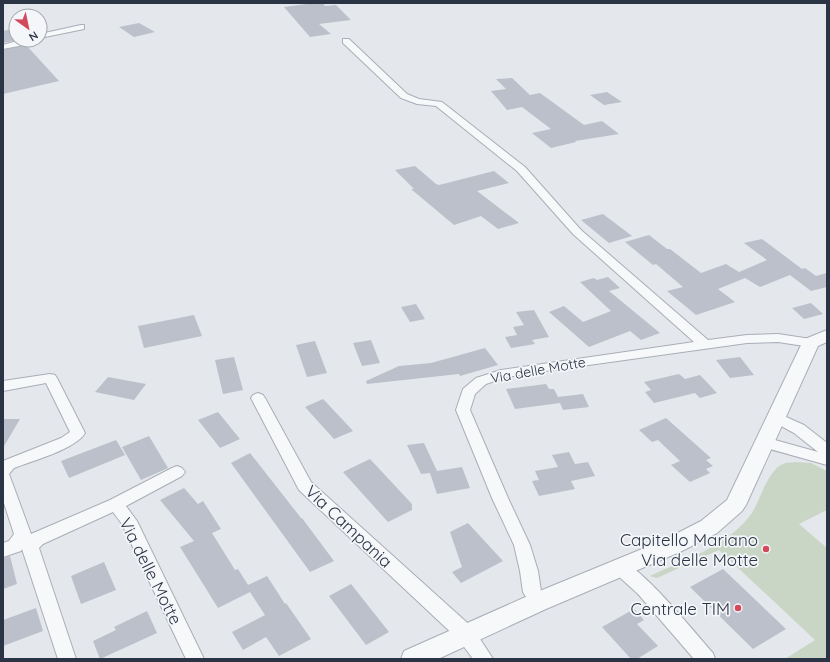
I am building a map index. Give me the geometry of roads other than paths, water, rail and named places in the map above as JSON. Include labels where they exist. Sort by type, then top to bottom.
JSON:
[{"type":"street","points":[[48,34],[81,27]]},
{"type":"street","points":[[346,41],[404,96],[417,101],[439,104],[522,170],[577,232],[705,345]]},
{"type":"street","name":"Via delle Motte","points":[[414,659],[538,602],[621,568],[703,531],[723,516],[735,505],[775,417],[819,339],[747,339],[501,374],[481,381],[468,392],[463,410],[500,498],[522,545],[529,571],[532,592],[538,602]]},
{"type":"street","points":[[3,386],[50,378],[78,433],[66,442],[9,464],[3,470]]},
{"type":"street","name":"Via Campania","points":[[258,398],[305,486],[466,634],[484,659]]},
{"type":"street","points":[[775,417],[799,429],[827,451]]},
{"type":"street","points":[[764,442],[827,460]]},
{"type":"street","points":[[116,504],[177,472]]},
{"type":"street","points":[[3,477],[23,535],[15,546],[3,550]]},
{"type":"street","name":"Via delle Motte","points":[[67,659],[30,546],[37,539],[116,504],[130,521],[195,659]]},
{"type":"street","points":[[621,568],[644,590],[706,659]]},
{"type":"place","name":"Capitello Mariano Via delle Motte","points":[[766,549]]},
{"type":"place","name":"Centrale TIM","points":[[738,608]]}]
